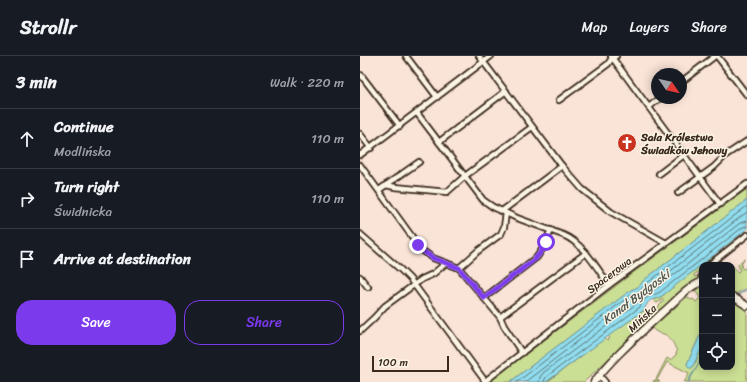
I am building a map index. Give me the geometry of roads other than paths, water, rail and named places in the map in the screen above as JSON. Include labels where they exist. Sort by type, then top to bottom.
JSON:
[{"type":"street","points":[[406,56],[437,97]]},
{"type":"street","points":[[479,56],[562,166],[582,189],[603,206],[666,243]]},
{"type":"street","points":[[360,155],[491,56]]},
{"type":"street","points":[[687,78],[716,56],[747,95]]},
{"type":"street","points":[[559,100],[608,64],[613,57],[720,204]]},
{"type":"street","points":[[360,76],[361,75],[365,79],[400,126]]},
{"type":"street","points":[[439,142],[506,91]]},
{"type":"street","points":[[417,113],[484,200],[493,207],[516,218],[570,238],[586,253],[610,285]]},
{"type":"street","points":[[386,185],[447,192],[532,127]]},
{"type":"street","points":[[360,134],[371,148]]},
{"type":"street","points":[[678,193],[721,161],[726,155],[747,141]]},
{"type":"street","points":[[660,174],[684,155]]},
{"type":"street","points":[[379,190],[419,162]]},
{"type":"street","points":[[360,165],[423,251],[433,258],[459,268],[500,317],[522,353]]},
{"type":"street","points":[[504,212],[562,166]]},
{"type":"street","name":"Spacerowa","points":[[484,382],[610,285],[747,184]]},
{"type":"street","points":[[459,268],[482,248],[498,237],[503,230],[505,223],[504,212]]},
{"type":"street","points":[[505,223],[516,218]]},
{"type":"street","points":[[484,298],[537,257],[551,230]]},
{"type":"street","points":[[713,262],[747,234]]},
{"type":"street","points":[[361,236],[401,270],[414,284],[484,382]]},
{"type":"street","points":[[500,317],[586,253]]},
{"type":"street","points":[[360,330],[385,306],[414,284],[433,274],[446,263]]},
{"type":"street","points":[[360,277],[368,287]]},
{"type":"street","name":"Mińska","points":[[594,382],[617,355],[677,300],[692,287],[699,284]]},
{"type":"street","points":[[735,298],[747,306]]},
{"type":"street","points":[[599,375],[605,382]]},
{"type":"water","name":"Kanał Bydgoski","points":[[747,200],[747,229],[705,262],[699,262],[699,267],[662,296],[650,301],[644,310],[546,382],[510,382],[631,290],[639,286],[643,281]]},
{"type":"water","points":[[699,338],[699,354],[692,368],[689,368],[687,364]]},
{"type":"waterway","points":[[735,297],[747,289]]},
{"type":"waterway","points":[[688,382],[699,363]]},
{"type":"place","name":"Sala Królestwa Świadków Jehowy","points":[[627,143]]}]
